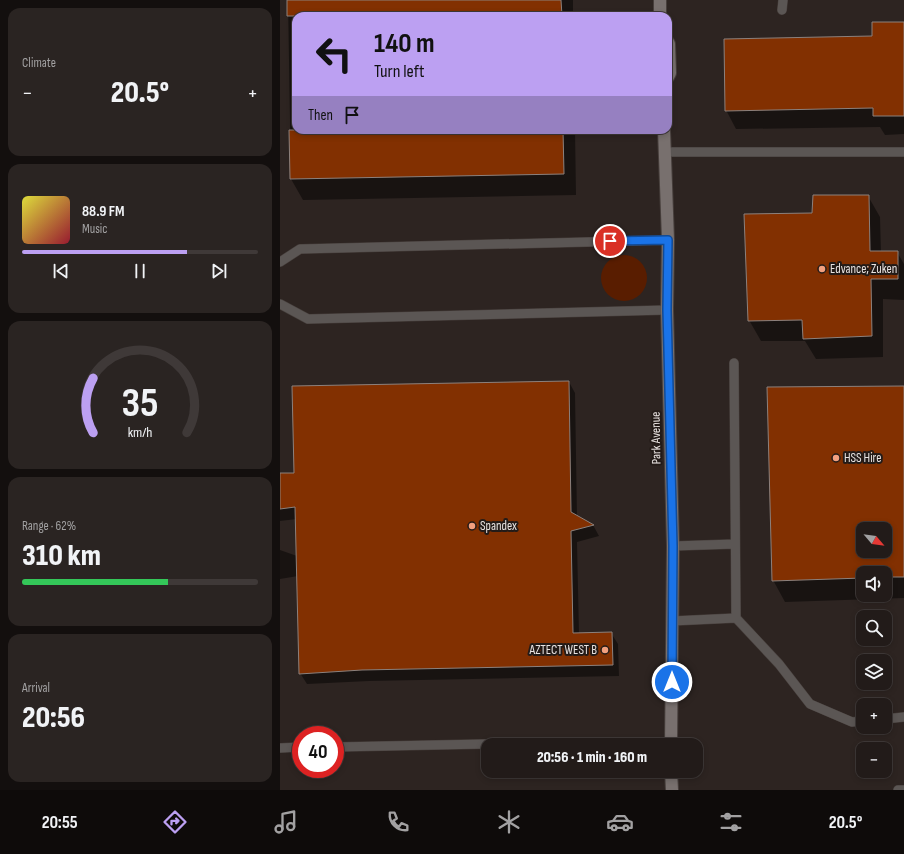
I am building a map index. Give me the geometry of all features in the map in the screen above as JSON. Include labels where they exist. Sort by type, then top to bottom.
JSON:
[{"type":"street","points":[[660,0],[660,12]]},
{"type":"street","name":"Park Avenue","points":[[664,134],[668,240],[667,310],[673,546],[671,738]]},
{"type":"street","points":[[671,778],[672,790]]},
{"type":"lane","points":[[782,0],[782,10]]},
{"type":"lane","points":[[666,152],[904,152]]},
{"type":"lane","points":[[280,262],[300,249],[668,240]]},
{"type":"lane","points":[[280,304],[308,319],[667,310]]},
{"type":"lane","points":[[734,363],[736,618],[778,664],[810,704],[852,722],[856,722]]},
{"type":"lane","points":[[673,546],[735,544]]},
{"type":"lane","points":[[672,621],[736,618]]},
{"type":"lane","points":[[892,718],[904,717]]},
{"type":"lane","points":[[344,747],[481,744]]},
{"type":"lane","points":[[280,748],[292,748]]},
{"type":"lane","points":[[898,790],[904,790]]},
{"type":"shaded area","points":[[624,255],[637,259],[643,265],[647,278],[643,291],[637,297],[624,301],[611,297],[605,291],[601,278],[605,265],[611,259]]},
{"type":"building","points":[[287,0],[561,0],[562,12],[292,12],[292,16],[287,16]]},
{"type":"building","points":[[872,22],[904,22],[904,116],[873,116],[873,108],[725,111],[724,39],[872,36]]},
{"type":"building","points":[[289,130],[292,130],[292,134],[563,134],[564,174],[290,179]]},
{"type":"building","name":"Edvance; Zuken","points":[[813,195],[869,195],[870,251],[898,251],[898,279],[871,279],[872,336],[803,339],[802,320],[748,321],[744,214],[812,213]]},
{"type":"building","name":"Spandex","points":[[569,381],[571,512],[594,525],[571,531],[573,633],[612,632],[613,665],[362,670],[299,674],[295,507],[280,509],[280,473],[294,473],[292,386]]},
{"type":"building","name":"HSS Hire","points":[[904,386],[904,577],[892,577],[892,566],[856,566],[856,578],[772,581],[767,387]]},
{"type":"place","name":"Edvance; Zuken","points":[[822,269]]},
{"type":"place","name":"HSS Hire","points":[[836,458]]},
{"type":"place","name":"Spandex","points":[[472,526]]},
{"type":"place","name":"AZTECT WEST B","points":[[605,650]]},
{"type":"route","points":[[610,241],[668,240],[667,310],[673,546],[672,682]]}]
